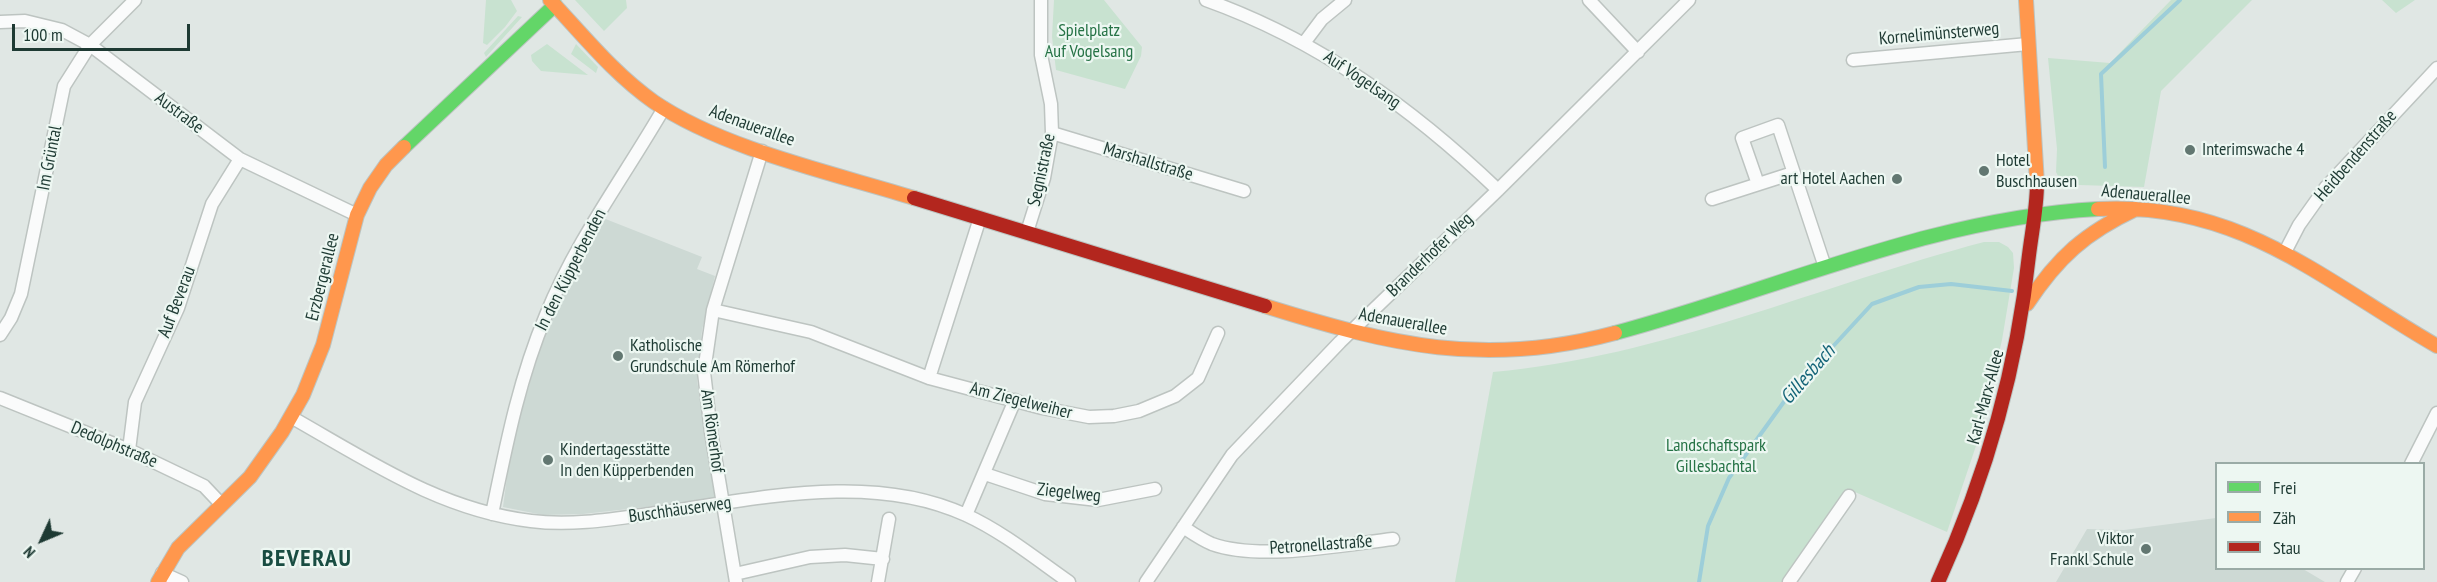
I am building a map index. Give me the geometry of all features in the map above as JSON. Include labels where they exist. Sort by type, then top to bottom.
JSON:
[{"type":"main road","points":[[2026,0],[2036,124],[2037,189],[2034,213]]},
{"type":"main road","name":"Adenauerallee","points":[[553,3],[628,81],[664,108],[710,132],[762,151],[1351,331],[1438,349],[1487,352],[1546,348],[1619,332],[1825,267],[1953,230],[2034,213],[2078,208],[2138,209],[2213,222],[2285,252],[2437,346]]},
{"type":"main road","name":"Erzbergerallee","points":[[160,578],[178,548],[250,477],[291,417],[314,372],[357,215],[370,188],[402,147],[553,3]]},
{"type":"main road","points":[[2025,307],[2049,270],[2071,246],[2111,220],[2138,209]]},
{"type":"main road","name":"Karl-Marx-Allee","points":[[1938,582],[1962,531],[1996,434],[2018,348],[2025,307],[2034,213]]},
{"type":"street","name":"Im Grüntal","points":[[0,335],[21,294],[64,86],[90,45],[135,0]]},
{"type":"street","name":"Segnistraße","points":[[1027,232],[1044,178],[1052,133],[1051,104],[1041,55],[1041,0]]},
{"type":"street","name":"Auf Vogelsang","points":[[1206,0],[1304,43],[1413,115],[1498,190]]},
{"type":"street","points":[[1304,43],[1322,19],[1345,0]]},
{"type":"street","points":[[1589,0],[1638,52]]},
{"type":"street","name":"Branderhofer Weg","points":[[1146,582],[1232,455],[1351,331],[1498,190],[1689,0]]},
{"type":"street","name":"Austraße","points":[[0,22],[25,21],[62,30],[90,45],[240,159],[357,215]]},
{"type":"street","name":"Kornelimünsterweg","points":[[1852,60],[2028,44]]},
{"type":"street","name":"Heidbendenstraße","points":[[2285,252],[2299,225],[2326,187],[2437,68]]},
{"type":"street","name":"In den Küpperbenden","points":[[492,514],[517,400],[546,315],[590,227],[664,108]]},
{"type":"street","points":[[1758,184],[1742,138],[1778,125],[1825,267]]},
{"type":"street","name":"Marshallstraße","points":[[1052,133],[1244,191]]},
{"type":"street","name":"Am Römerhof","points":[[762,151],[713,310],[704,372],[711,432],[736,578],[810,557],[845,555],[883,559]]},
{"type":"street","name":"Auf Beverau","points":[[129,450],[135,402],[178,308],[212,204],[240,159]]},
{"type":"street","points":[[1712,199],[1793,173]]},
{"type":"street","points":[[930,378],[980,218]]},
{"type":"street","name":"Am Ziegelweiher","points":[[713,310],[811,332],[930,378],[1089,417],[1114,416],[1139,411],[1175,396],[1198,378],[1218,333]]},
{"type":"street","name":"Dedolphstraße","points":[[0,398],[129,450],[204,486],[221,504]]},
{"type":"street","points":[[966,515],[1015,400]]},
{"type":"street","points":[[2412,462],[2437,413]]},
{"type":"street","name":"Buschhäuserweg","points":[[291,417],[413,487],[458,506],[492,514],[555,523],[604,520],[723,503],[825,492],[908,495],[966,515],[1010,541],[1069,582]]},
{"type":"street","name":"Ziegelweg","points":[[985,474],[1045,494],[1098,500],[1155,489]]},
{"type":"street","points":[[1789,582],[1849,496]]},
{"type":"street","points":[[878,582],[889,519]]},
{"type":"street","name":"Petronellastraße","points":[[1183,527],[1211,543],[1236,549],[1298,550],[1393,539]]},
{"type":"street","points":[[160,578],[182,582]]},
{"type":"shaded area","name":"Katholische Grundschule Am Römerhof","points":[[603,218],[702,257],[697,269],[715,276],[702,330],[697,381],[718,499],[583,514],[543,515],[503,507],[511,447],[546,328],[573,270]]},
{"type":"shaded area","name":"Viktor Frankl Schule","points":[[2215,518],[2215,570],[2305,570],[2325,582],[2056,582],[2087,529],[2124,530]]},
{"type":"green space","points":[[486,0],[511,0],[517,11],[487,45],[483,43]]},
{"type":"green space","points":[[575,0],[626,0],[627,8],[604,31]]},
{"type":"green space","name":"Spielplatz Auf Vogelsang","points":[[1054,0],[1104,0],[1142,47],[1141,56],[1125,89],[1056,70],[1052,37]]},
{"type":"green space","points":[[2171,0],[2252,0],[2161,91],[2144,187],[2079,185],[2060,180],[2056,172],[2057,149],[2048,58],[2110,63]]},
{"type":"green space","points":[[2382,0],[2415,0],[2396,13]]},
{"type":"green space","points":[[518,16],[522,17],[486,57],[484,53]]},
{"type":"green space","points":[[547,44],[588,75],[541,71],[532,61],[531,55]]},
{"type":"green space","points":[[576,44],[598,67],[596,73],[571,54]]},
{"type":"green space","name":"Landschaftspark Gillesbachtal","points":[[1984,242],[1999,242],[2008,247],[2013,253],[2014,268],[2002,340],[1981,431],[1947,532],[1848,489],[1783,582],[1455,582],[1493,372],[1556,364],[1680,336]]},
{"type":"waterway","name":"Gillesbach","points":[[2105,167],[2101,74],[2180,0]]},
{"type":"waterway","name":"Gillesbach","points":[[1699,582],[1708,526],[1729,478],[1791,392],[1872,304],[1919,287],[1951,284],[2012,291]]},
{"type":"traffic: fast","points":[[404,147],[555,5]]},
{"type":"traffic: fast","points":[[1615,333],[1914,241],[1974,226],[2036,215],[2098,209]]},
{"type":"traffic: slow","points":[[550,0],[599,54],[639,91],[682,119],[712,133],[780,158],[914,198]]},
{"type":"traffic: slow","points":[[2026,0],[2037,183]]},
{"type":"traffic: slow","points":[[158,582],[178,548],[250,477],[282,432],[303,395],[323,345],[357,215],[370,188],[386,165],[404,147]]},
{"type":"traffic: slow","points":[[2098,209],[2148,210],[2195,218],[2237,232],[2278,250],[2317,272],[2437,346]]},
{"type":"traffic: slow","points":[[2027,304],[2038,287],[2074,248],[2102,227],[2136,209]]},
{"type":"traffic: slow","points":[[1265,306],[1354,332],[1438,347],[1480,350],[1523,349],[1615,333]]},
{"type":"traffic: jam","points":[[1938,582],[1985,463],[2008,381],[2024,298],[2037,183]]},
{"type":"traffic: jam","points":[[914,198],[1265,306]]},
{"type":"place","name":"Interimswache 4","points":[[2190,150]]},
{"type":"place","name":"Hotel Buschhausen","points":[[1984,171]]},
{"type":"place","name":"art Hotel Aachen","points":[[1897,179]]},
{"type":"place","name":"Katholische Grundschule Am Römerhof","points":[[618,356]]},
{"type":"place","name":"Kindertagesstätte In den Küpperbenden","points":[[548,460]]},
{"type":"place","name":"Viktor Frankl Schule","points":[[2146,549]]},
{"type":"district","name":"BEVERAU","points":[[307,559]]}]
